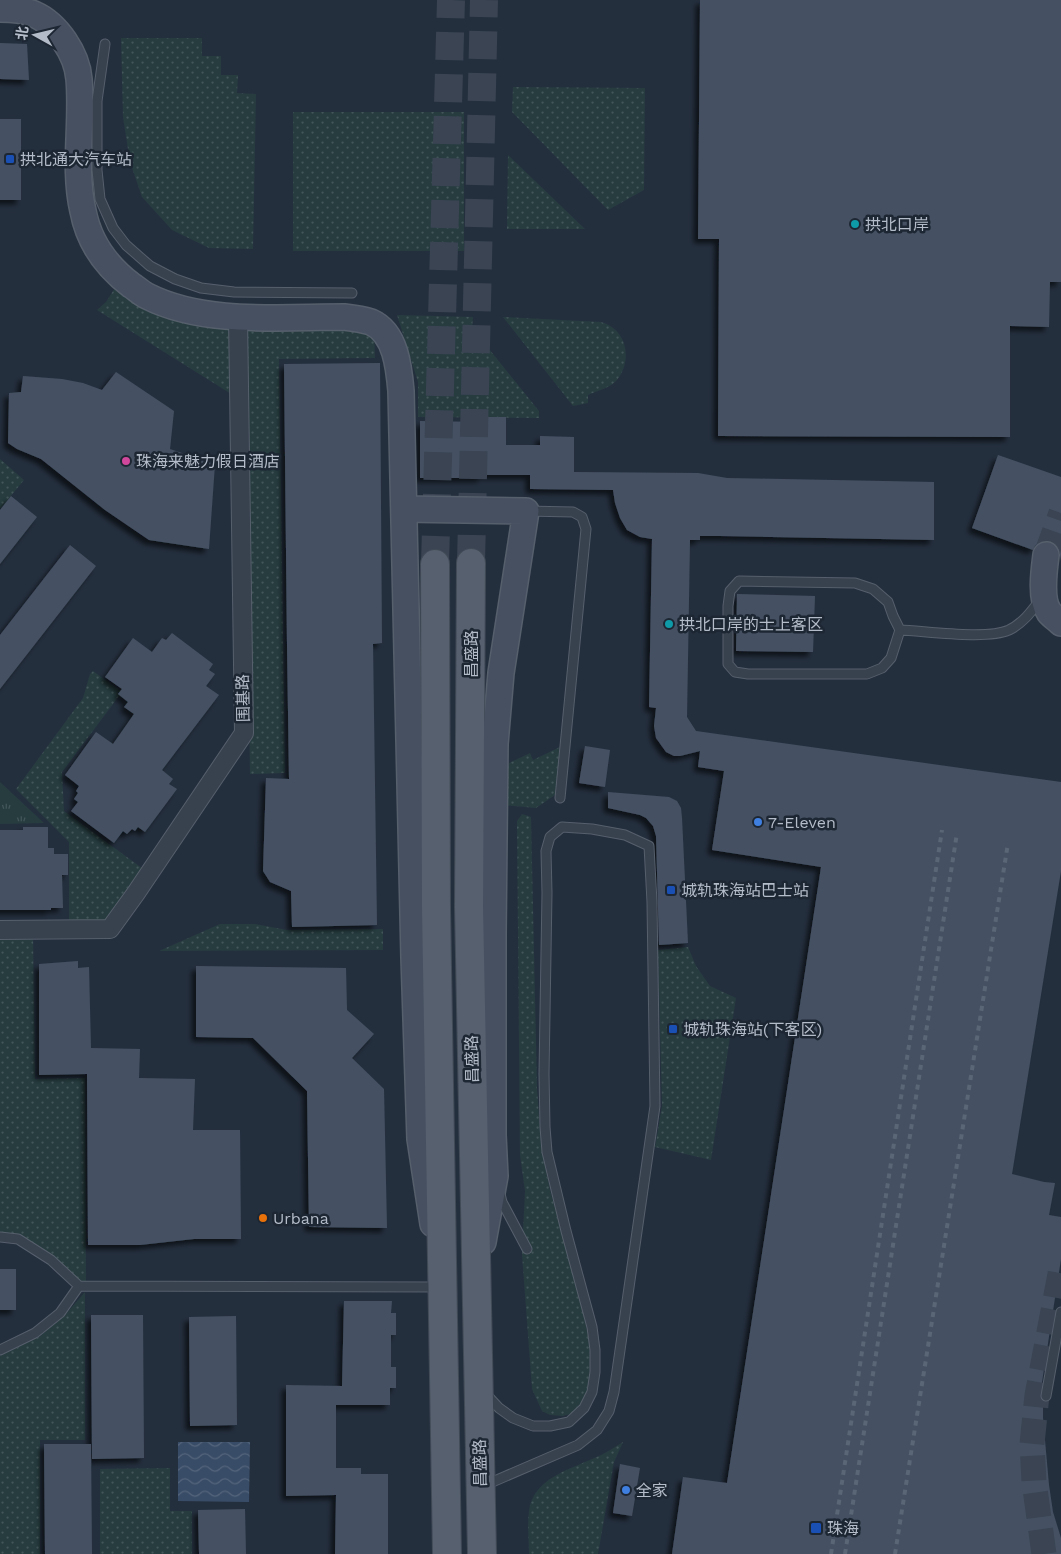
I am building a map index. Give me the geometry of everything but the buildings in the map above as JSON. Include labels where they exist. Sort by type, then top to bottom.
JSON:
[{"type":"main road","name":"昌盛路","points":[[472,563],[469,907],[482,1554]]},
{"type":"main road","name":"昌盛路","points":[[435,564],[436,898],[447,1554]]},
{"type":"street","points":[[0,9],[32,13],[44,19],[67,42],[79,78],[79,185],[82,211],[91,240],[104,261],[119,276],[146,295],[174,307],[205,314],[238,317],[359,318],[373,323],[384,332],[392,346],[398,365],[401,391],[420,1139],[442,1283]]},
{"type":"street","name":"围基路","points":[[0,930],[110,929],[244,733],[238,317]]},
{"type":"street","points":[[404,509],[526,511],[501,673],[495,744],[493,934],[495,1176],[476,1276]]},
{"type":"street","points":[[1046,555],[1043,575],[1044,594],[1048,611],[1061,623]]},
{"type":"lane","points":[[105,44],[97,101],[96,170],[100,199],[113,228],[126,245],[150,266],[176,279],[202,288],[234,292],[352,293]]},
{"type":"lane","points":[[526,511],[573,512],[582,518],[586,529],[560,798]]},
{"type":"lane","points":[[739,581],[855,582],[873,589],[888,602],[900,630],[891,658],[882,668],[867,674],[748,674],[735,672],[728,664],[728,606],[730,591],[739,581]]},
{"type":"lane","points":[[900,630],[982,635],[1008,630],[1028,617],[1044,594]]},
{"type":"lane","points":[[479,1386],[499,1408],[513,1418],[533,1426],[550,1426],[569,1422],[584,1408],[592,1392],[595,1372],[595,1350],[592,1327],[547,1152],[544,1074],[546,851],[550,837],[562,827],[592,829],[625,835],[649,846],[655,1106],[614,1392],[609,1411],[597,1430],[578,1445],[481,1488]]},
{"type":"lane","points":[[495,1176],[502,1202],[527,1249]]},
{"type":"lane","points":[[0,1237],[18,1239],[51,1260],[79,1286],[442,1283]]},
{"type":"lane","points":[[0,1350],[35,1333],[60,1313],[79,1286]]},
{"type":"lane","points":[[1046,1396],[1061,1312]]},
{"type":"green space","points":[[121,38],[202,38],[202,56],[221,56],[221,75],[238,75],[237,93],[256,94],[253,249],[209,248],[172,230],[142,197],[130,162],[123,117]]},
{"type":"green space","points":[[513,87],[645,88],[644,190],[608,210],[512,112]]},
{"type":"green space","points":[[293,112],[464,112],[464,251],[293,251]]},
{"type":"green space","points":[[508,155],[585,229],[507,229]]},
{"type":"green space","points":[[120,280],[236,319],[236,397],[97,310],[106,302]]},
{"type":"green space","points":[[397,315],[473,317],[472,328],[539,411],[539,418],[418,417],[418,382]]},
{"type":"green space","points":[[503,317],[601,322],[610,326],[617,331],[625,346],[626,355],[622,372],[611,385],[588,395],[588,403],[573,406]]},
{"type":"green space","points":[[243,321],[374,329],[375,358],[279,359],[285,773],[250,774]]},
{"type":"green space","points":[[0,459],[24,480],[0,509]]},
{"type":"green space","points":[[93,671],[122,692],[62,772],[64,811],[146,871],[108,926],[69,926],[69,842],[16,789],[83,698],[90,674]]},
{"type":"green space","points":[[560,747],[555,795],[536,808],[501,805],[501,767],[530,753],[533,760]]},
{"type":"green space","points":[[0,782],[44,823],[0,824]]},
{"type":"green space","points":[[522,814],[531,817],[537,1088],[541,1143],[550,1190],[581,1302],[591,1350],[589,1389],[573,1413],[563,1416],[550,1415],[542,1411],[532,1389],[522,1254],[525,1191],[520,1155],[517,821]]},
{"type":"green space","points":[[220,924],[255,924],[287,930],[383,929],[383,950],[159,951]]},
{"type":"green space","points":[[0,933],[33,933],[35,1079],[85,1078],[86,1283],[81,1283],[52,1255],[19,1234],[0,1233]]},
{"type":"green space","points":[[688,947],[696,966],[710,986],[736,998],[711,1160],[655,1147],[662,1106],[658,950]]},
{"type":"green space","points":[[85,1292],[85,1440],[40,1440],[40,1554],[0,1554],[0,1356],[39,1337],[65,1315]]},
{"type":"green space","points":[[623,1442],[614,1462],[598,1554],[529,1554],[529,1511],[537,1491],[553,1477],[600,1456]]},
{"type":"green space","points":[[170,1468],[170,1511],[192,1511],[192,1554],[100,1554],[100,1469]]},
{"type":"water","points":[[178,1442],[250,1442],[249,1502],[178,1501]]},
{"type":"tunnel","points":[[435,564],[451,0]]},
{"type":"tunnel","points":[[471,563],[484,0]]},
{"type":"tunnel","points":[[1046,555],[1061,513]]},
{"type":"tunnel","points":[[1044,1554],[1034,1482],[1032,1444],[1037,1395],[1061,1269]]},
{"type":"railway","points":[[831,1554],[942,830]]},
{"type":"railway","points":[[845,1554],[957,833]]},
{"type":"railway","points":[[895,1554],[1008,843]]},
{"type":"place","name":"拱北通大汽车站","points":[[10,159]]},
{"type":"place","name":"拱北口岸","points":[[855,224]]},
{"type":"place","name":"珠海来魅力假日酒店","points":[[126,461]]},
{"type":"place","name":"拱北口岸的士上客区","points":[[669,624]]},
{"type":"place","name":"7-Eleven","points":[[758,822]]},
{"type":"place","name":"城轨珠海站巴士站","points":[[671,890]]},
{"type":"place","name":"城轨珠海站(下客区)","points":[[673,1029]]},
{"type":"place","name":"Urbana","points":[[263,1218]]},
{"type":"place","name":"全家","points":[[626,1490]]},
{"type":"place","name":"珠海","points":[[816,1528]]}]
